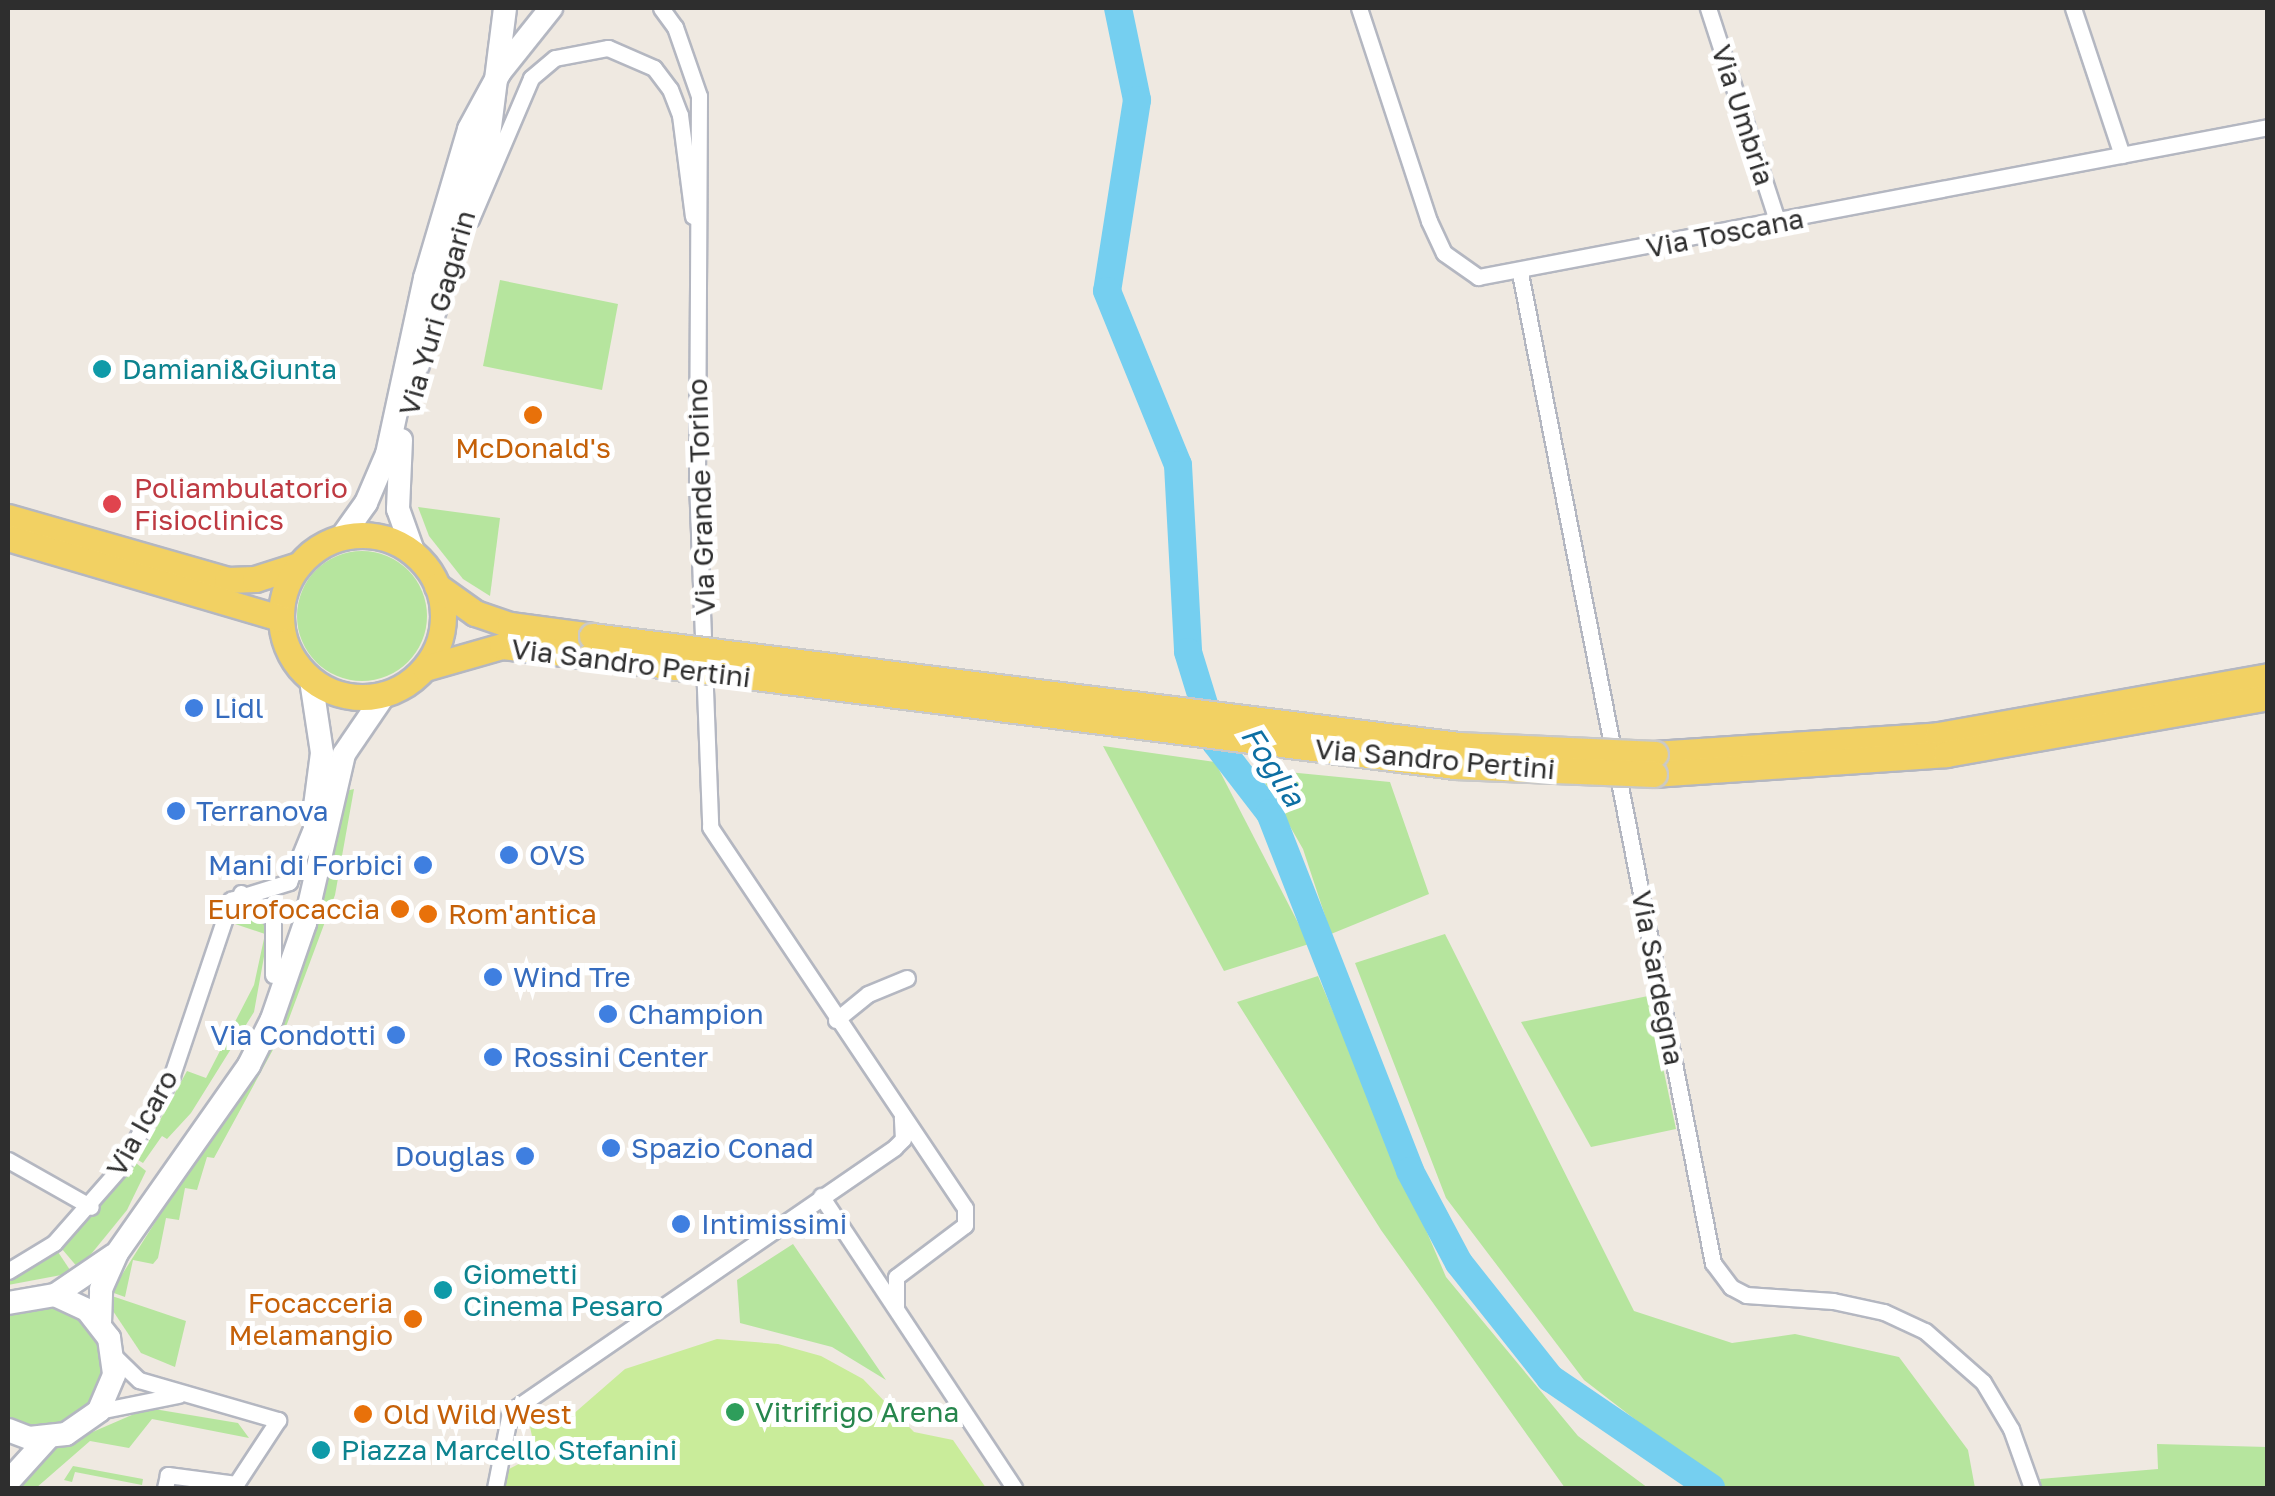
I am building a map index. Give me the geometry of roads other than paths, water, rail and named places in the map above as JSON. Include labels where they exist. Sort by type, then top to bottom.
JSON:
[{"type":"main road","name":"Via Yuri Gagarin","points":[[414,554],[398,508],[398,455],[416,374],[457,245],[500,72],[505,8]]},
{"type":"main road","name":"Via Yuri Gagarin","points":[[342,538],[366,504],[387,454],[426,278],[469,129],[500,72],[550,8]]},
{"type":"main road","points":[[8,518],[227,580],[299,565],[342,538],[380,537],[414,554],[437,586],[442,628],[425,668],[385,694],[344,754],[295,953],[249,1065],[117,1253],[101,1289],[100,1323],[113,1355],[114,1375],[99,1411],[76,1430],[47,1439],[8,1430]]},
{"type":"main road","points":[[8,538],[280,618]]},
{"type":"main road","points":[[299,565],[280,618],[288,652],[310,680],[346,696],[385,694]]},
{"type":"main road","name":"Via Sandro Pertini","points":[[437,586],[475,613],[591,646]]},
{"type":"main road","name":"Via Sandro Pertini","points":[[425,668],[502,646],[591,646],[1655,764],[1946,754],[2268,697]]},
{"type":"main road","name":"Via Sandro Pertini","points":[[1655,764],[1938,735],[2268,676]]},
{"type":"main road","points":[[226,1094],[274,975],[312,828],[322,753],[310,680]]},
{"type":"main road","points":[[12,1298],[55,1295],[117,1253]]},
{"type":"main road","points":[[55,1295],[100,1323]]},
{"type":"main road","points":[[8,1482],[47,1439]]},
{"type":"street","name":"Via Grande Torino","points":[[662,8],[675,27],[699,96],[697,481],[710,827],[967,1218],[955,1236],[896,1278],[896,1308]]},
{"type":"street","name":"Via Toscana","points":[[1359,8],[1444,253],[1478,276],[1520,273],[2268,127]]},
{"type":"street","name":"Via Umbria","points":[[1708,8],[1778,223]]},
{"type":"street","points":[[2073,8],[2122,155]]},
{"type":"street","name":"Via Grande Torino","points":[[457,245],[531,78],[555,58],[608,48],[654,68],[670,89],[680,115],[698,242]]},
{"type":"street","name":"Via Sardegna","points":[[1520,273],[1713,1263],[1730,1287],[1746,1295],[1833,1301],[1884,1312],[1925,1332],[1983,1382],[2011,1429],[2032,1488]]},
{"type":"street","points":[[241,894],[278,890],[289,882],[312,828]]},
{"type":"street","points":[[241,894],[273,919],[274,975]]},
{"type":"street","name":"Via Icaro","points":[[8,1271],[26,1266],[91,1207],[172,1075],[216,933],[230,900],[241,894]]},
{"type":"street","points":[[836,1020],[868,994],[907,978]]},
{"type":"street","points":[[495,1488],[510,1412],[903,1139],[901,1113]]},
{"type":"street","points":[[8,1160],[91,1207]]},
{"type":"street","points":[[821,1196],[1014,1488]]},
{"type":"street","points":[[113,1355],[140,1380],[278,1420],[236,1484],[166,1482]]},
{"type":"street","points":[[99,1411],[183,1394]]},
{"type":"waterway","name":"Foglia","points":[[1118,8],[1137,100],[1107,291],[1178,465],[1188,652],[1216,743],[1270,813],[1410,1171],[1459,1263],[1550,1378],[1711,1488]]},
{"type":"place","name":"Damiani&Giunta","points":[[102,369]]},
{"type":"place","name":"McDonald's","points":[[533,415]]},
{"type":"place","name":"Poliambulatorio Fisioclinics","points":[[112,504]]},
{"type":"place","name":"Lidl","points":[[194,708]]},
{"type":"place","name":"Terranova","points":[[176,811]]},
{"type":"place","name":"OVS","points":[[509,855]]},
{"type":"place","name":"Mani di Forbici","points":[[423,865]]},
{"type":"place","name":"Eurofocaccia","points":[[400,909]]},
{"type":"place","name":"Rom'antica","points":[[428,914]]},
{"type":"place","name":"Wind Tre","points":[[493,977]]},
{"type":"place","name":"Champion","points":[[608,1014]]},
{"type":"place","name":"Via Condotti","points":[[396,1035]]},
{"type":"place","name":"Rossini Center","points":[[493,1057]]},
{"type":"place","name":"Spazio Conad","points":[[611,1148]]},
{"type":"place","name":"Douglas","points":[[525,1156]]},
{"type":"place","name":"Intimissimi","points":[[681,1224]]},
{"type":"place","name":"Giometti Cinema Pesaro","points":[[443,1290]]},
{"type":"place","name":"Focacceria Melamangio","points":[[413,1319]]},
{"type":"place","name":"Vitrifrigo Arena","points":[[735,1412]]},
{"type":"place","name":"Old Wild West","points":[[363,1414]]},
{"type":"place","name":"Piazza Marcello Stefanini","points":[[321,1450]]}]
